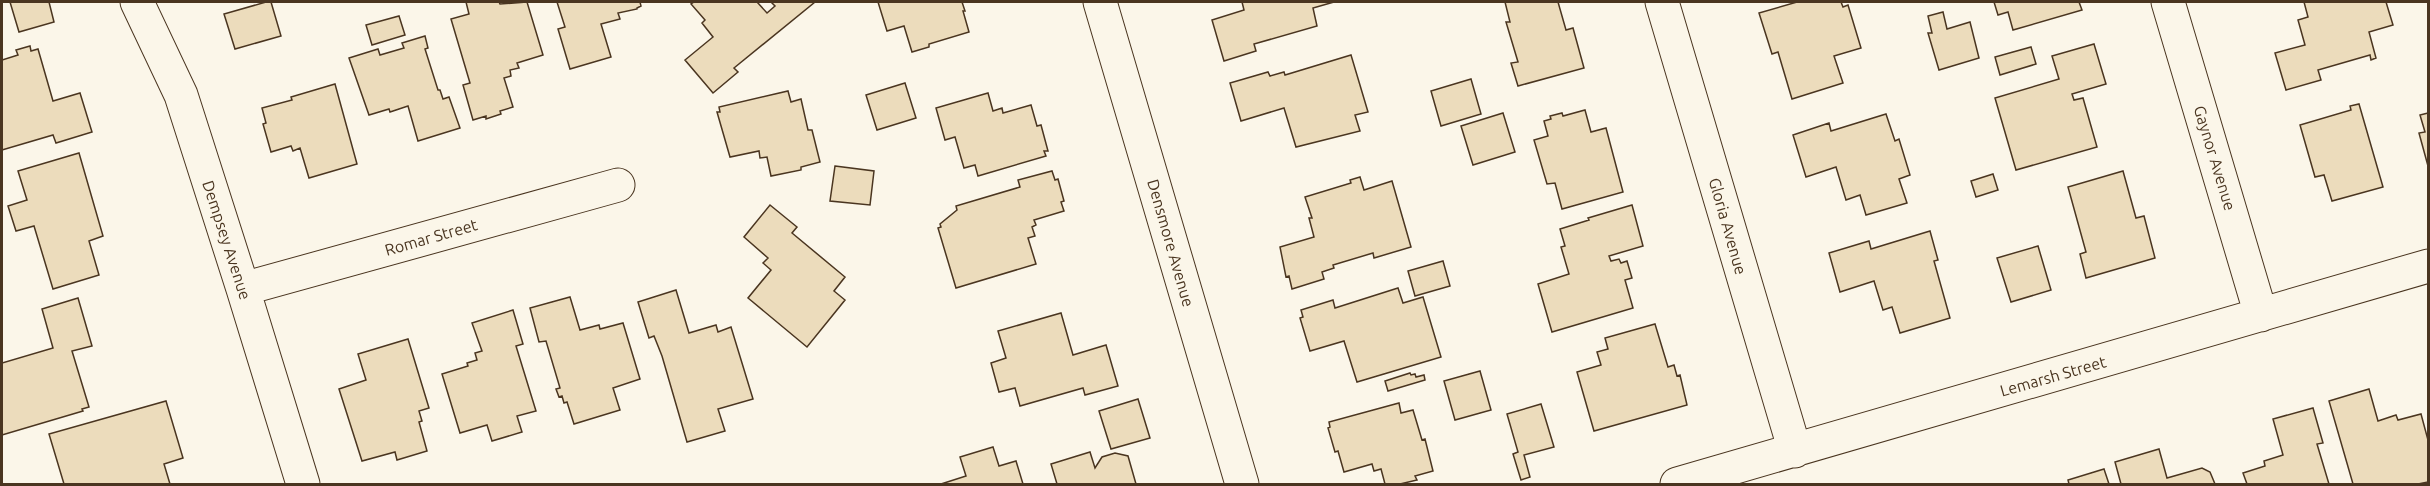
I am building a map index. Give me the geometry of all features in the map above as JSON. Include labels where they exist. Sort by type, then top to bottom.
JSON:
[{"type":"street","name":"Dempsey Avenue","points":[[137,2],[181,95],[303,484]]},
{"type":"street","name":"Densmore Avenue","points":[[1100,2],[1242,484]]},
{"type":"street","name":"Gloria Avenue","points":[[1662,2],[1795,451]]},
{"type":"street","name":"Gaynor Avenue","points":[[2168,2],[2261,315]]},
{"type":"street","name":"Romar Street","points":[[243,289],[618,185]]},
{"type":"street","name":"Lemarsh Street","points":[[1677,484],[2428,266]]},
{"type":"building","points":[[10,2],[49,2],[54,22],[19,32]]},
{"type":"building","points":[[271,2],[281,36],[235,49],[224,14]]},
{"type":"building","points":[[466,2],[499,2],[500,4],[527,2],[543,55],[517,63],[519,68],[510,70],[511,76],[504,78],[513,107],[486,119],[486,116],[473,120],[463,85],[470,83],[451,19],[469,14]]},
{"type":"building","points":[[557,2],[640,2],[641,6],[618,13],[620,19],[601,24],[611,57],[570,69],[558,29],[565,27]]},
{"type":"building","points":[[694,2],[757,2],[767,13],[775,6],[771,2],[815,2],[734,68],[738,72],[713,93],[685,60],[713,37],[702,23],[705,20],[691,4]]},
{"type":"building","points":[[878,2],[962,2],[969,32],[929,44],[929,47],[912,52],[904,26],[887,31]]},
{"type":"building","points":[[1242,2],[1334,2],[1313,8],[1317,26],[1254,44],[1256,51],[1224,61],[1212,20],[1244,10]]},
{"type":"building","points":[[1505,2],[1558,2],[1566,30],[1573,28],[1584,68],[1518,86],[1511,63],[1518,62],[1506,22],[1510,22]]},
{"type":"building","points":[[1797,2],[1841,2],[1843,7],[1848,5],[1861,48],[1834,56],[1843,83],[1792,99],[1778,52],[1772,54],[1759,13]]},
{"type":"building","points":[[1994,2],[2079,2],[2082,10],[2013,30],[2008,12],[1998,15]]},
{"type":"building","points":[[2304,2],[2386,2],[2393,25],[2369,32],[2376,58],[2371,60],[2370,55],[2318,70],[2321,80],[2286,90],[2275,53],[2305,45],[2298,20],[2308,17]]},
{"type":"building","points":[[1943,12],[1947,29],[1970,22],[1979,58],[1939,70],[1928,33],[1932,33],[1928,16]]},
{"type":"building","points":[[399,16],[405,35],[372,45],[366,25]]},
{"type":"building","points":[[425,36],[428,48],[425,49],[438,90],[443,99],[449,97],[460,128],[418,141],[408,106],[369,115],[349,58],[378,49],[380,55],[404,48],[402,43]]},
{"type":"building","points":[[2094,44],[2106,84],[2072,94],[2074,100],[2083,98],[2097,147],[2016,170],[1995,98],[2059,79],[2052,56]]},
{"type":"building","points":[[30,46],[31,51],[38,49],[53,101],[80,93],[92,132],[56,143],[53,135],[2,150],[2,60],[18,55],[16,50]]},
{"type":"building","points":[[2031,47],[2036,64],[2000,75],[1995,57]]},
{"type":"building","points":[[1351,55],[1368,112],[1355,115],[1360,131],[1296,147],[1284,108],[1241,121],[1230,83],[1268,72],[1270,76],[1284,72],[1285,75]]},
{"type":"building","points":[[1471,79],[1481,114],[1441,126],[1431,91]]},
{"type":"building","points":[[905,83],[916,118],[877,130],[866,95]]},
{"type":"building","points":[[335,84],[357,164],[309,178],[300,148],[293,151],[291,146],[271,152],[263,124],[266,123],[262,108]]},
{"type":"building","points":[[788,91],[791,102],[801,99],[808,130],[812,130],[820,162],[801,167],[801,170],[771,176],[767,157],[760,158],[759,151],[730,157],[717,112],[720,112],[719,107]]},
{"type":"building","points":[[988,93],[993,111],[1002,108],[1003,113],[1031,105],[1037,126],[1041,125],[1048,151],[1044,151],[1046,156],[978,176],[975,165],[964,168],[955,137],[945,140],[936,108]]},
{"type":"building","points":[[2359,104],[2383,187],[2332,201],[2324,175],[2315,177],[2300,125],[2351,110],[2350,106]]},
{"type":"building","points":[[1585,110],[1591,132],[1606,128],[1623,192],[1562,209],[1555,183],[1547,184],[1534,140],[1548,136],[1544,121],[1551,119],[1550,116],[1562,113],[1563,116]]},
{"type":"building","points":[[1503,113],[1515,152],[1473,165],[1461,126]]},
{"type":"building","points":[[2428,113],[2428,166],[2419,133],[2425,132],[2420,115]]},
{"type":"building","points":[[1886,114],[1895,141],[1899,139],[1910,175],[1899,179],[1907,203],[1866,215],[1860,195],[1846,200],[1836,167],[1806,177],[1793,135],[1829,123],[1831,131]]},
{"type":"building","points":[[79,153],[103,236],[89,241],[99,275],[53,289],[34,226],[16,231],[8,206],[27,200],[18,171]]},
{"type":"building","points":[[835,166],[874,171],[870,205],[830,201]]},
{"type":"building","points":[[1052,171],[1055,180],[1058,179],[1064,201],[1061,202],[1064,211],[1034,220],[1036,225],[1032,227],[1035,236],[1028,238],[1036,264],[956,288],[938,228],[941,227],[940,224],[957,210],[956,206],[1020,187],[1018,180]]},
{"type":"building","points":[[2123,171],[2136,218],[2144,216],[2155,258],[2086,278],[2080,254],[2086,252],[2068,187]]},
{"type":"building","points":[[1993,174],[1998,190],[1976,197],[1971,181]]},
{"type":"building","points":[[1360,177],[1364,190],[1392,181],[1411,247],[1374,258],[1373,253],[1333,265],[1334,268],[1322,272],[1324,279],[1292,289],[1289,276],[1286,277],[1280,247],[1314,237],[1309,218],[1312,218],[1305,197],[1351,183],[1350,180]]},
{"type":"building","points":[[770,205],[797,227],[792,233],[845,277],[834,291],[845,300],[807,347],[748,298],[771,270],[763,263],[768,258],[744,237]]},
{"type":"building","points":[[1632,205],[1643,246],[1609,256],[1611,261],[1619,259],[1621,263],[1627,261],[1632,278],[1625,280],[1633,308],[1552,332],[1538,284],[1569,274],[1561,247],[1565,246],[1560,229]]},
{"type":"building","points":[[1930,231],[1938,260],[1934,261],[1950,318],[1900,333],[1892,307],[1883,310],[1874,281],[1840,292],[1829,253],[1869,241],[1871,249]]},
{"type":"building","points":[[2038,246],[2051,290],[2011,302],[1997,258]]},
{"type":"building","points":[[1443,261],[1450,286],[1415,296],[1408,271]]},
{"type":"building","points":[[1398,288],[1403,303],[1423,297],[1441,357],[1357,382],[1344,341],[1310,351],[1300,318],[1303,317],[1301,310],[1333,300],[1335,308]]},
{"type":"building","points":[[676,290],[689,333],[716,325],[718,332],[731,327],[753,399],[718,409],[725,431],[687,442],[662,356],[654,336],[649,338],[638,302]]},
{"type":"building","points":[[570,297],[580,330],[599,325],[600,329],[623,323],[640,379],[613,388],[620,410],[574,424],[567,402],[564,403],[562,396],[559,397],[556,389],[560,388],[546,341],[539,342],[530,308]]},
{"type":"building","points":[[78,298],[92,346],[72,351],[89,407],[82,409],[83,411],[2,435],[2,363],[53,348],[42,309]]},
{"type":"building","points":[[513,310],[523,344],[516,346],[536,411],[517,416],[522,432],[492,441],[487,425],[460,433],[442,374],[468,366],[467,363],[477,360],[475,353],[482,351],[472,323]]},
{"type":"building","points":[[1061,313],[1073,355],[1106,345],[1118,386],[1085,395],[1083,388],[1020,406],[1015,388],[999,392],[991,363],[1006,358],[998,331]]},
{"type":"building","points":[[1655,324],[1668,367],[1674,365],[1677,376],[1680,375],[1687,405],[1594,431],[1577,372],[1601,365],[1597,352],[1608,349],[1605,338]]},
{"type":"building","points":[[408,339],[429,408],[419,411],[422,421],[419,422],[427,451],[397,460],[395,452],[362,461],[339,389],[366,380],[358,354]]},
{"type":"building","points":[[1480,371],[1491,410],[1455,420],[1444,381]]},
{"type":"building","points":[[1410,373],[1415,374],[1416,377],[1424,375],[1425,380],[1388,391],[1385,381]]},
{"type":"building","points":[[2369,389],[2378,421],[2396,415],[2398,420],[2421,414],[2428,440],[2428,482],[2353,484],[2329,401]]},
{"type":"building","points":[[1138,399],[1150,438],[1111,449],[1099,411]]},
{"type":"building","points":[[166,401],[183,458],[164,464],[170,484],[64,484],[49,434]]},
{"type":"building","points":[[1399,403],[1401,413],[1413,410],[1422,440],[1425,439],[1433,471],[1415,476],[1417,480],[1400,484],[1385,484],[1381,469],[1374,471],[1372,464],[1344,472],[1338,451],[1335,452],[1328,428],[1330,427],[1329,422]]},
{"type":"building","points":[[1541,404],[1554,447],[1524,455],[1530,477],[1521,480],[1513,454],[1518,452],[1507,414]]},
{"type":"building","points":[[2313,408],[2323,443],[2317,444],[2329,484],[2247,484],[2243,473],[2265,466],[2264,461],[2283,455],[2273,419]]},
{"type":"building","points":[[993,447],[999,466],[1016,461],[1023,484],[941,484],[966,476],[960,457]]},
{"type":"building","points":[[2159,449],[2167,478],[2202,468],[2210,472],[2215,484],[2121,484],[2115,462]]},
{"type":"building","points":[[1090,452],[1095,468],[1102,457],[1115,453],[1128,456],[1136,484],[1057,484],[1051,464]]},
{"type":"building","points":[[2104,469],[2109,484],[2069,484],[2068,480]]}]
